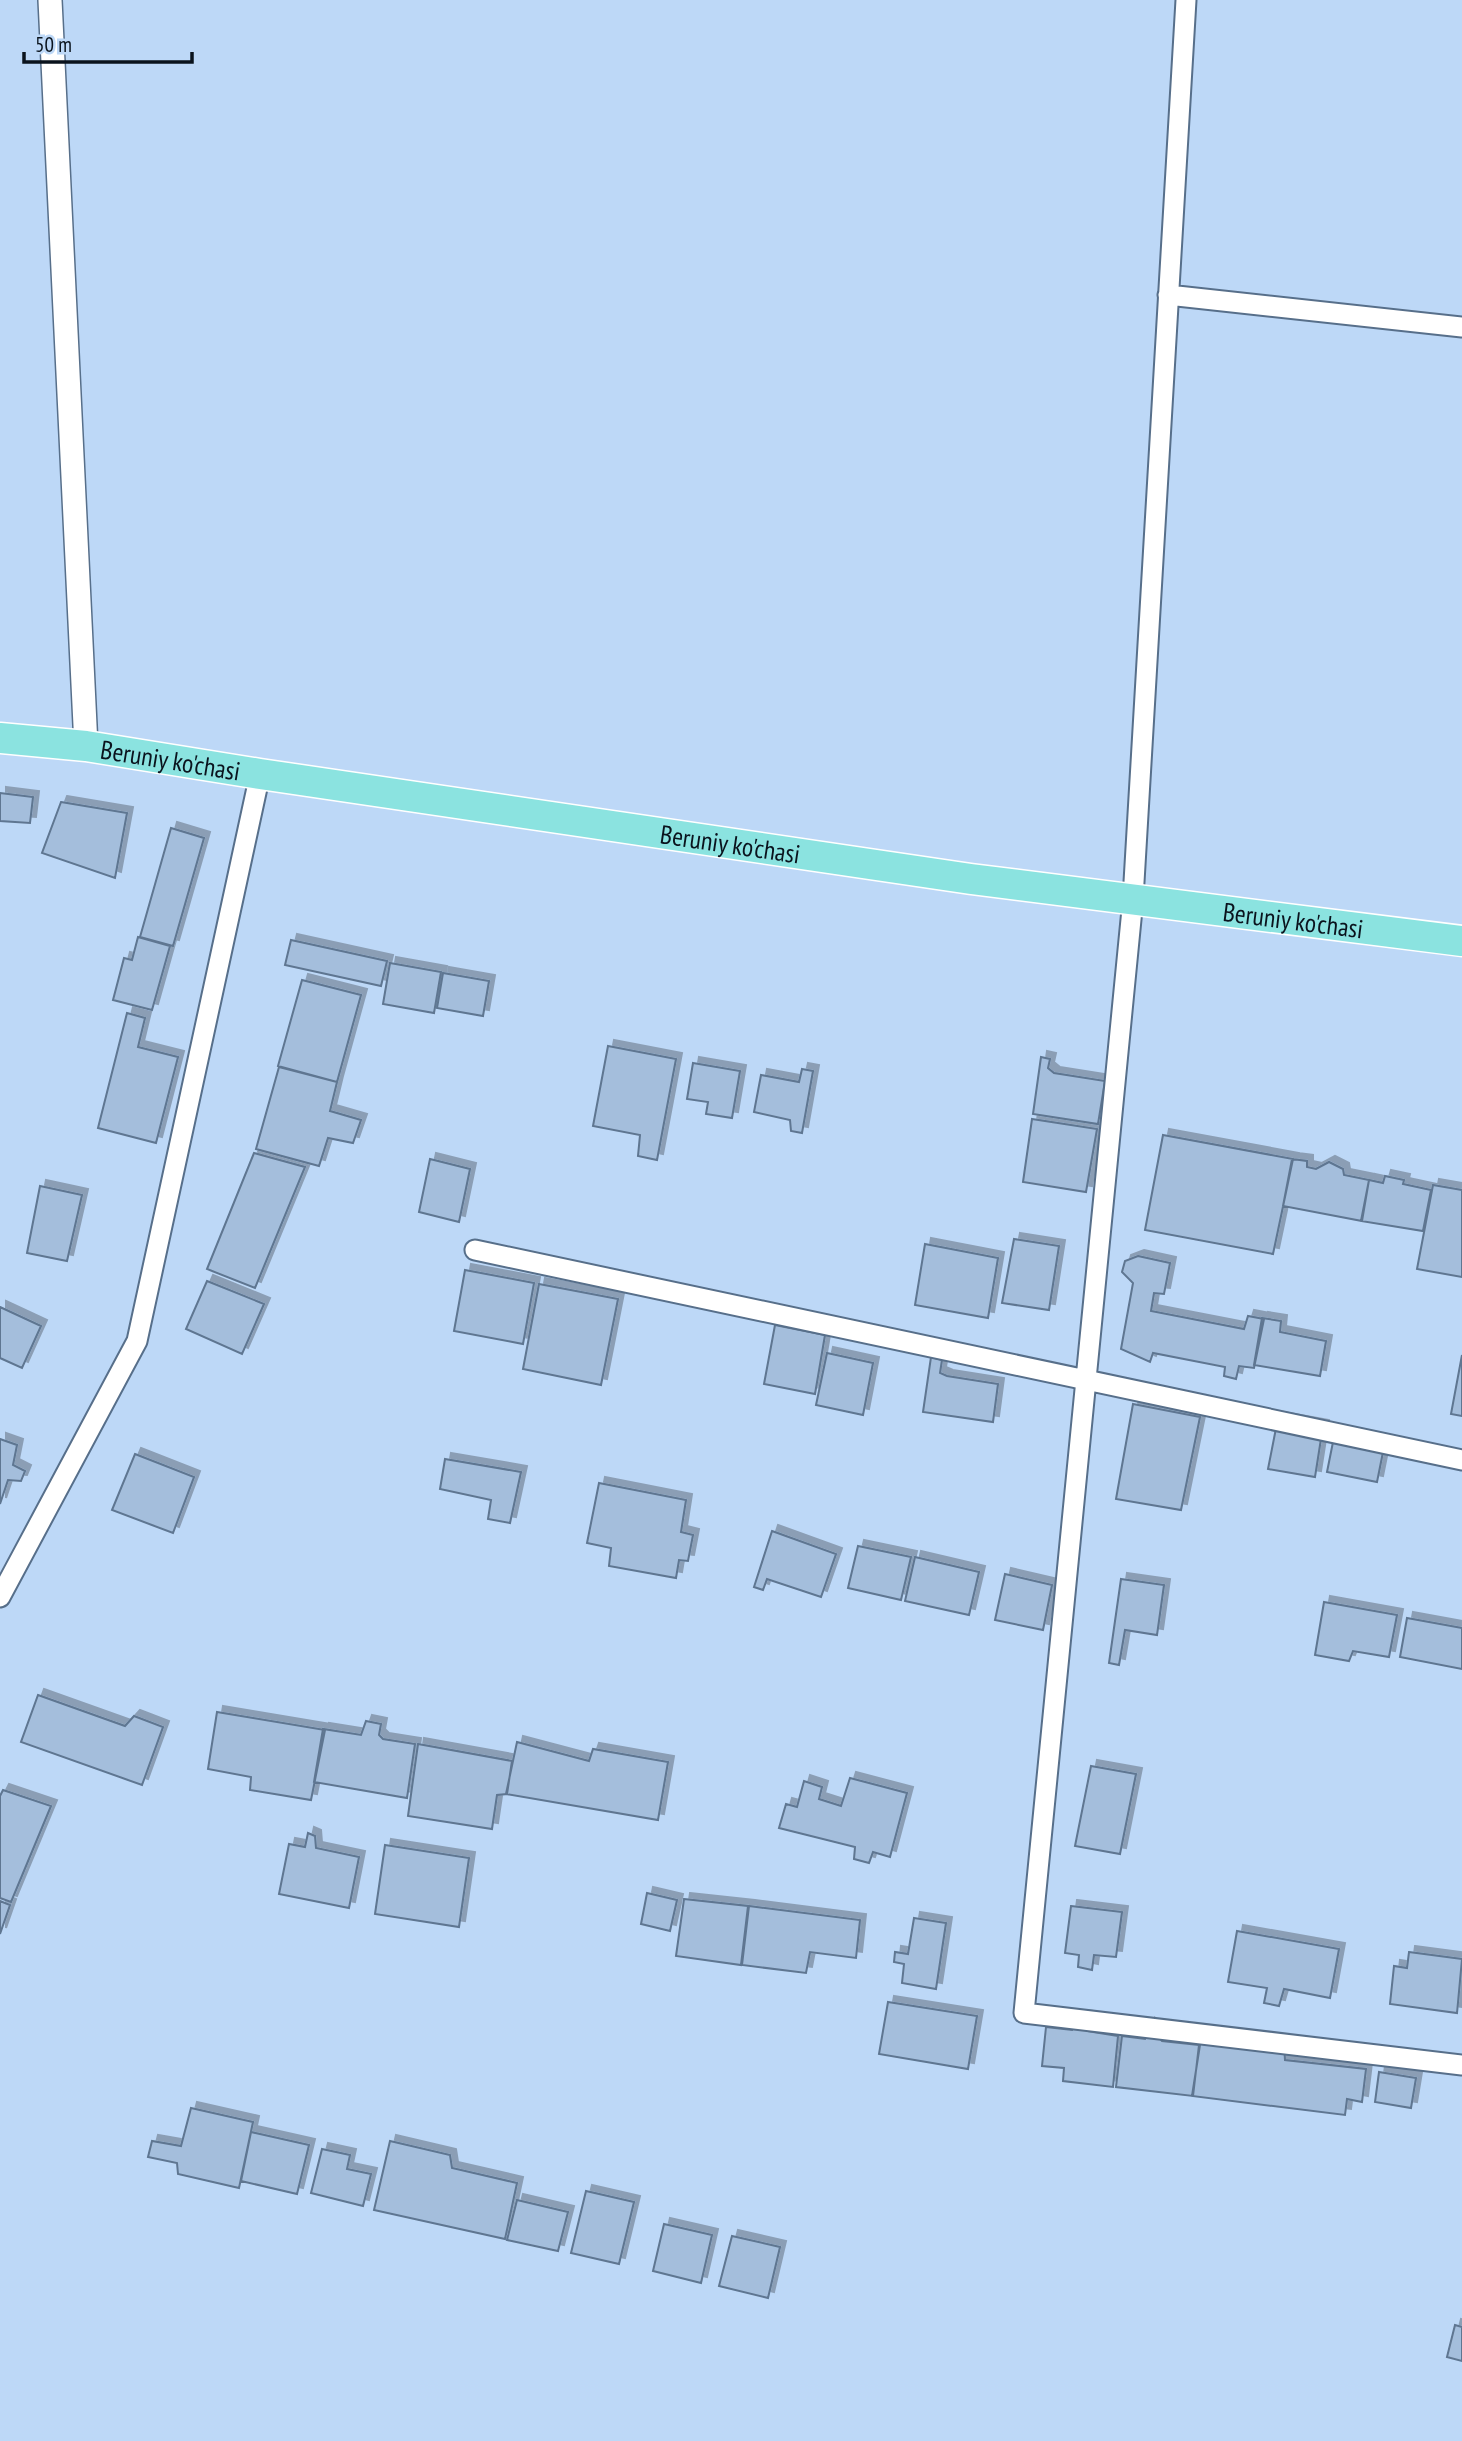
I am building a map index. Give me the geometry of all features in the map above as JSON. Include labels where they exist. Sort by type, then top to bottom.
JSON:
[{"type":"main road","name":"Beruniy ko'chasi","points":[[0,738],[86,746],[957,877],[1462,941]]},
{"type":"street","points":[[50,0],[86,746]]},
{"type":"street","points":[[1186,0],[1133,899],[1024,2013],[1462,2065]]},
{"type":"street","points":[[1168,295],[1462,327]]},
{"type":"street","points":[[0,1597],[137,1341],[260,774]]},
{"type":"street","points":[[475,1250],[1462,1460]]},
{"type":"building","points":[[0,793],[33,797],[30,823],[0,821]]},
{"type":"building","points":[[61,802],[127,813],[115,878],[42,853]]},
{"type":"building","points":[[171,828],[204,838],[173,946],[140,937]]},
{"type":"building","points":[[138,937],[170,946],[152,1010],[113,1000],[124,958],[132,960]]},
{"type":"building","points":[[291,940],[387,961],[381,986],[285,965]]},
{"type":"building","points":[[390,963],[441,972],[434,1013],[383,1004]]},
{"type":"building","points":[[443,973],[489,981],[483,1016],[437,1008]]},
{"type":"building","points":[[302,980],[361,995],[337,1082],[278,1066]]},
{"type":"building","points":[[127,1013],[145,1018],[138,1047],[178,1057],[156,1143],[98,1128]]},
{"type":"building","points":[[608,1046],[676,1059],[657,1160],[638,1156],[640,1135],[593,1126]]},
{"type":"building","points":[[1041,1057],[1050,1059],[1048,1068],[1054,1073],[1105,1081],[1098,1124],[1033,1114]]},
{"type":"building","points":[[693,1063],[740,1071],[732,1118],[706,1114],[708,1102],[687,1099]]},
{"type":"building","points":[[279,1067],[337,1082],[330,1111],[361,1120],[353,1143],[328,1138],[319,1166],[256,1149]]},
{"type":"building","points":[[802,1069],[813,1071],[802,1133],[791,1131],[790,1120],[754,1112],[761,1075],[799,1082]]},
{"type":"building","points":[[1032,1119],[1097,1129],[1086,1192],[1023,1182]]},
{"type":"building","points":[[1163,1135],[1293,1159],[1273,1254],[1145,1230]]},
{"type":"building","points":[[254,1153],[305,1167],[255,1288],[207,1269]]},
{"type":"building","points":[[430,1159],[470,1169],[459,1222],[419,1212]]},
{"type":"building","points":[[1292,1159],[1307,1161],[1307,1167],[1316,1169],[1329,1162],[1343,1169],[1344,1175],[1369,1180],[1362,1221],[1283,1206]]},
{"type":"building","points":[[1385,1176],[1404,1180],[1403,1184],[1431,1190],[1423,1231],[1361,1221],[1369,1180],[1383,1183]]},
{"type":"building","points":[[1433,1185],[1462,1190],[1462,1277],[1417,1269]]},
{"type":"building","points":[[40,1186],[82,1195],[67,1261],[27,1253]]},
{"type":"building","points":[[1014,1239],[1059,1246],[1049,1310],[1002,1303]]},
{"type":"building","points":[[925,1244],[998,1258],[988,1318],[915,1305]]},
{"type":"building","points":[[1138,1256],[1170,1263],[1164,1294],[1154,1293],[1151,1311],[1244,1329],[1248,1316],[1264,1319],[1254,1368],[1239,1366],[1236,1379],[1224,1376],[1225,1367],[1153,1353],[1150,1362],[1121,1349],[1133,1283],[1122,1272],[1125,1261]]},
{"type":"building","points":[[465,1270],[534,1283],[523,1344],[454,1331]]},
{"type":"building","points":[[207,1281],[264,1304],[242,1354],[186,1329]]},
{"type":"building","points":[[539,1284],[618,1299],[601,1385],[523,1369]]},
{"type":"building","points":[[0,1307],[41,1326],[22,1368],[0,1358]]},
{"type":"building","points":[[1262,1318],[1281,1321],[1280,1332],[1326,1341],[1320,1376],[1254,1365]]},
{"type":"building","points":[[775,1325],[825,1335],[815,1394],[764,1384]]},
{"type":"building","points":[[827,1353],[873,1363],[863,1415],[816,1405]]},
{"type":"building","points":[[1462,1355],[1462,1416],[1451,1414]]},
{"type":"building","points":[[931,1357],[942,1360],[940,1373],[947,1376],[998,1384],[993,1422],[923,1412]]},
{"type":"building","points":[[1133,1404],[1200,1417],[1181,1510],[1116,1499]]},
{"type":"building","points":[[1278,1418],[1323,1426],[1315,1477],[1268,1469]]},
{"type":"building","points":[[1335,1432],[1385,1442],[1377,1482],[1327,1472]]},
{"type":"building","points":[[0,1439],[17,1445],[13,1465],[25,1471],[21,1481],[8,1480],[0,1504]]},
{"type":"building","points":[[135,1454],[194,1477],[173,1533],[112,1510]]},
{"type":"building","points":[[445,1459],[521,1472],[510,1523],[488,1519],[491,1500],[440,1489]]},
{"type":"building","points":[[599,1483],[686,1500],[681,1532],[693,1535],[688,1561],[679,1560],[676,1578],[609,1566],[611,1548],[587,1543]]},
{"type":"building","points":[[772,1531],[836,1554],[821,1597],[767,1579],[763,1590],[754,1587]]},
{"type":"building","points":[[858,1546],[911,1557],[901,1600],[848,1588]]},
{"type":"building","points":[[915,1557],[979,1572],[969,1615],[905,1601]]},
{"type":"building","points":[[1005,1574],[1052,1585],[1043,1630],[995,1620]]},
{"type":"building","points":[[1121,1579],[1164,1585],[1157,1635],[1125,1630],[1119,1665],[1109,1663]]},
{"type":"building","points":[[1324,1602],[1397,1615],[1389,1657],[1353,1651],[1349,1661],[1315,1655]]},
{"type":"building","points":[[1407,1618],[1462,1628],[1462,1669],[1400,1657]]},
{"type":"building","points":[[38,1695],[125,1726],[134,1716],[163,1727],[142,1785],[21,1742]]},
{"type":"building","points":[[217,1712],[325,1730],[311,1800],[250,1790],[251,1777],[208,1769]]},
{"type":"building","points":[[366,1721],[381,1724],[379,1735],[383,1739],[415,1744],[407,1798],[314,1782],[323,1729],[361,1735]]},
{"type":"building","points":[[517,1742],[589,1761],[593,1749],[668,1762],[658,1820],[506,1794]]},
{"type":"building","points":[[418,1744],[512,1761],[507,1794],[497,1795],[492,1829],[408,1816]]},
{"type":"building","points":[[1091,1766],[1136,1774],[1120,1854],[1075,1846]]},
{"type":"building","points":[[850,1778],[907,1793],[890,1857],[873,1852],[869,1863],[854,1859],[855,1847],[779,1828],[786,1804],[797,1807],[804,1781],[822,1787],[819,1799],[841,1806]]},
{"type":"building","points":[[3,1790],[51,1806],[11,1902],[0,1898],[0,1796]]},
{"type":"building","points":[[308,1833],[315,1836],[316,1848],[359,1857],[349,1908],[279,1894],[289,1844],[305,1847]]},
{"type":"building","points":[[385,1845],[469,1858],[459,1927],[375,1914]]},
{"type":"building","points":[[647,1893],[677,1900],[670,1931],[641,1924]]},
{"type":"building","points":[[684,1899],[748,1906],[741,1965],[676,1956]]},
{"type":"building","points":[[0,1901],[10,1905],[0,1934]]},
{"type":"building","points":[[749,1906],[860,1920],[856,1958],[810,1952],[806,1973],[742,1965]]},
{"type":"building","points":[[1071,1906],[1122,1912],[1116,1957],[1094,1955],[1092,1970],[1078,1967],[1079,1955],[1065,1953]]},
{"type":"building","points":[[914,1918],[946,1923],[936,1989],[902,1983],[904,1964],[894,1962],[895,1952],[908,1954]]},
{"type":"building","points":[[1237,1931],[1339,1949],[1330,1998],[1284,1989],[1279,2006],[1264,2003],[1267,1988],[1228,1982]]},
{"type":"building","points":[[1409,1952],[1462,1959],[1457,2013],[1390,2004],[1394,1966],[1407,1968]]},
{"type":"building","points":[[888,2002],[977,2016],[968,2069],[879,2054]]},
{"type":"building","points":[[1076,2016],[1087,2017],[1087,2031],[1118,2036],[1113,2087],[1063,2081],[1064,2068],[1042,2066],[1046,2027],[1072,2030]]},
{"type":"building","points":[[1149,2024],[1162,2041],[1199,2045],[1193,2096],[1116,2087],[1122,2036],[1145,2039]]},
{"type":"building","points":[[1202,2032],[1284,2043],[1285,2060],[1366,2069],[1362,2102],[1347,2099],[1345,2115],[1192,2096]]},
{"type":"building","points":[[1379,2072],[1416,2078],[1411,2108],[1375,2102]]},
{"type":"building","points":[[191,2108],[253,2122],[239,2188],[178,2174],[177,2163],[148,2157],[152,2141],[181,2146]]},
{"type":"building","points":[[251,2132],[309,2145],[297,2194],[241,2181]]},
{"type":"building","points":[[390,2141],[450,2155],[452,2168],[517,2183],[505,2239],[374,2210]]},
{"type":"building","points":[[322,2149],[350,2155],[347,2169],[371,2174],[363,2206],[311,2193]]},
{"type":"building","points":[[586,2191],[634,2202],[619,2264],[571,2253]]},
{"type":"building","points":[[517,2200],[568,2212],[558,2251],[507,2240]]},
{"type":"building","points":[[664,2224],[712,2235],[701,2283],[653,2271]]},
{"type":"building","points":[[732,2236],[780,2247],[768,2298],[719,2286]]},
{"type":"building","points":[[1455,2325],[1462,2327],[1462,2361],[1447,2357]]}]
